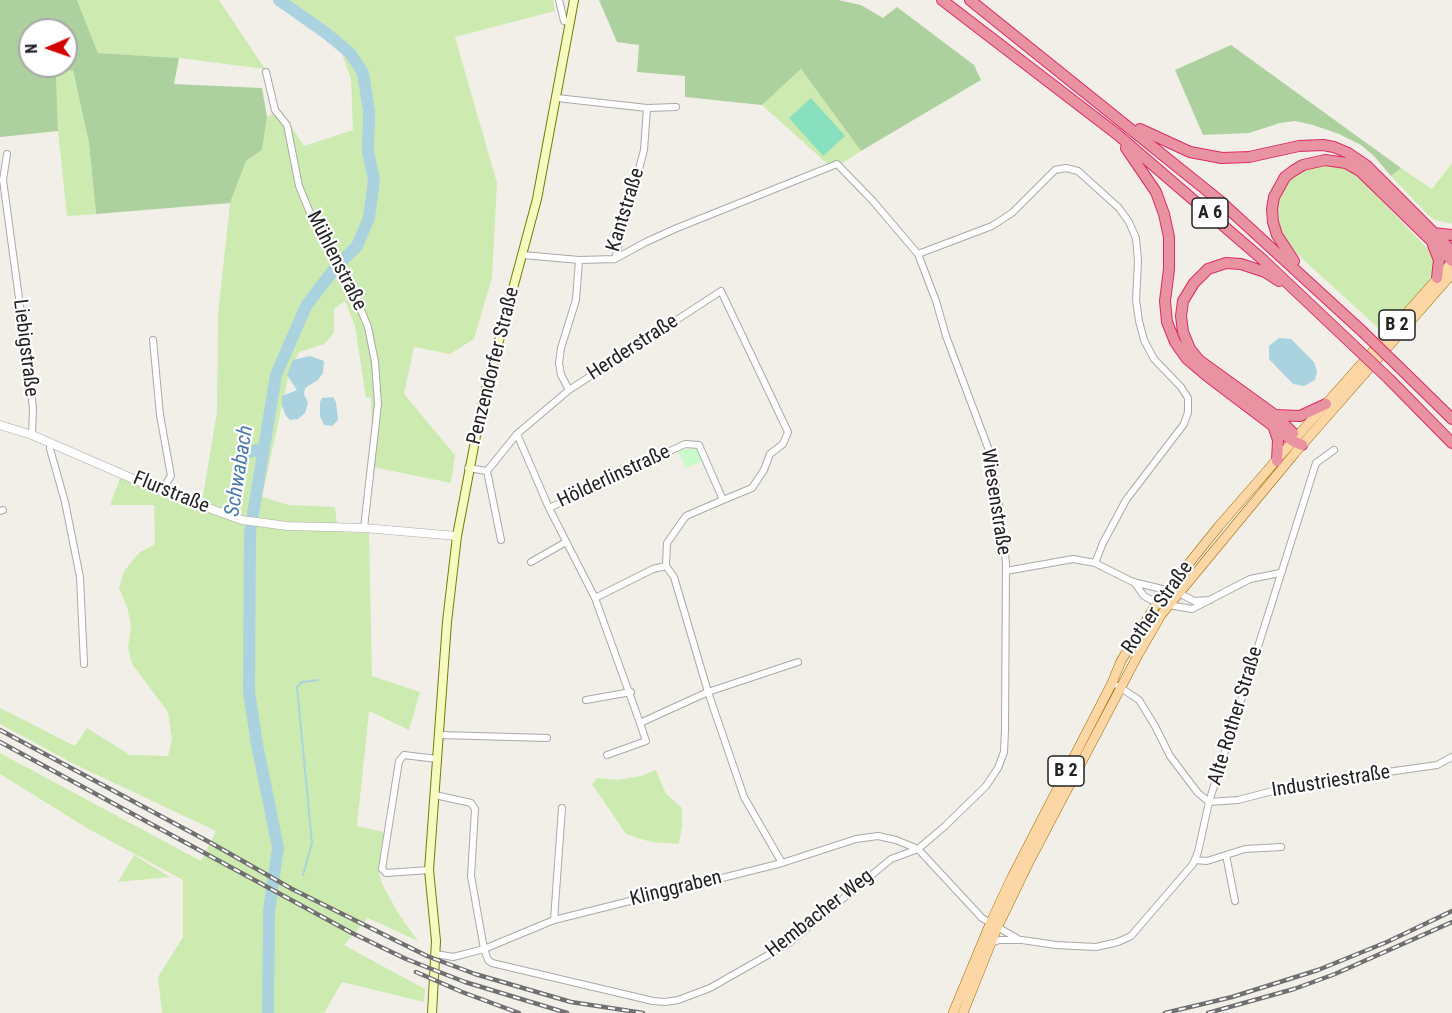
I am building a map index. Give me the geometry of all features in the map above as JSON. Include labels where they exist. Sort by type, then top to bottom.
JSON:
[{"type":"highway","name":"A 6","points":[[942,0],[1118,135],[1263,259],[1390,380],[1452,443]]},
{"type":"highway","name":"A 6","points":[[970,0],[1220,201],[1306,278],[1452,419]]},
{"type":"highway","points":[[1123,121],[1190,152],[1212,157],[1249,157],[1283,148],[1311,145],[1334,147],[1348,153],[1366,166],[1452,251]]},
{"type":"highway","points":[[1118,135],[1156,192],[1164,214],[1169,237],[1169,269],[1165,301],[1167,322],[1187,359],[1207,376],[1273,419],[1300,416],[1326,404]]},
{"type":"highway","points":[[1306,278],[1277,235],[1272,209],[1274,197],[1285,177],[1303,165],[1314,161],[1346,163],[1360,171],[1452,262]]},
{"type":"highway","points":[[1433,233],[1452,235]]},
{"type":"highway","points":[[1433,245],[1439,260],[1437,278]]},
{"type":"highway","points":[[1297,441],[1199,360],[1190,349],[1183,332],[1181,316],[1183,301],[1194,283],[1208,270],[1226,263],[1241,264],[1265,272],[1300,295]]},
{"type":"highway","points":[[1273,419],[1278,440],[1277,461]]},
{"type":"main road","name":"Penzendorfer Straße","points":[[432,1013],[436,954],[429,870],[447,622],[457,536],[468,468],[490,371],[523,255],[546,154],[574,0]]},
{"type":"main road","name":"Rother Straße","points":[[963,1013],[991,942],[994,926],[1161,615],[1326,404],[1452,262]]},
{"type":"main road","name":"Rother Straße","points":[[953,1013],[1121,661],[1157,603],[1219,526],[1277,461],[1452,274]]},
{"type":"street","points":[[559,0],[564,21],[569,22]]},
{"type":"street","name":"Mühlenstraße","points":[[266,72],[275,110],[287,125],[299,186],[315,225],[351,285],[368,327],[375,362],[378,404],[364,528]]},
{"type":"street","points":[[556,98],[647,108],[676,107]]},
{"type":"street","name":"Kantstraße","points":[[523,255],[579,260],[615,259],[644,150],[647,108]]},
{"type":"street","name":"Liebigstraße","points":[[7,154],[3,180],[30,381],[33,409],[32,435]]},
{"type":"street","name":"Wiesenstraße","points":[[615,259],[677,228],[837,164],[872,200],[918,254],[990,453],[1001,516],[1006,571],[1004,752],[998,768],[986,786],[918,849]]},
{"type":"street","points":[[918,254],[992,226],[1012,213],[1055,170],[1066,168],[1078,171],[1119,208],[1129,222],[1136,238],[1138,321],[1144,340],[1154,359],[1181,387],[1188,398],[1188,412],[1184,424],[1126,500],[1095,563]]},
{"type":"street","points":[[569,390],[561,375],[559,363],[561,348],[576,300],[579,260]]},
{"type":"street","name":"Herderstraße","points":[[488,471],[517,434],[569,390],[721,291],[788,432],[783,444],[770,454],[764,471],[752,488],[723,500]]},
{"type":"street","points":[[153,340],[160,415],[171,476],[161,490]]},
{"type":"street","name":"Flurstraße","points":[[0,425],[32,435],[161,490],[242,520],[457,536]]},
{"type":"street","name":"Hölderlinstraße","points":[[517,434],[549,508],[685,444],[699,445],[723,500]]},
{"type":"street","points":[[50,443],[80,577],[84,664]]},
{"type":"street","name":"Alte Rother Straße","points":[[991,942],[1022,940],[1096,947],[1118,942],[1131,936],[1186,874],[1198,852],[1209,802],[1316,463],[1334,450]]},
{"type":"street","points":[[468,468],[488,471],[501,540]]},
{"type":"street","points":[[723,500],[686,516],[667,543],[666,566],[674,577],[708,692],[744,797],[782,863]]},
{"type":"street","points":[[549,508],[595,598],[631,692],[646,741],[607,755]]},
{"type":"street","points":[[531,562],[566,542]]},
{"type":"street","points":[[1006,571],[1073,559],[1095,563],[1133,582],[1179,593],[1194,601],[1210,600]]},
{"type":"street","points":[[595,598],[653,569],[666,566]]},
{"type":"street","points":[[1133,582],[1144,596],[1157,603],[1192,609],[1250,579],[1280,573]]},
{"type":"street","points":[[640,723],[708,692],[798,662]]},
{"type":"street","points":[[1112,683],[1122,687],[1139,700],[1170,756],[1198,793],[1209,802]]},
{"type":"street","points":[[586,700],[631,692]]},
{"type":"street","points":[[439,735],[547,738]]},
{"type":"street","points":[[429,870],[386,873],[381,869],[399,761],[404,755],[437,759]]},
{"type":"street","name":"Industriestraße","points":[[1209,802],[1238,800],[1296,785],[1437,765],[1452,757]]},
{"type":"street","points":[[435,795],[471,803],[475,809],[471,876],[484,949]]},
{"type":"street","points":[[554,920],[562,808]]},
{"type":"street","name":"Klinggraben","points":[[436,954],[453,957],[484,949],[554,920],[782,863],[855,839],[878,836],[918,849]]},
{"type":"street","points":[[1195,860],[1208,861],[1245,849],[1281,847]]},
{"type":"street","points":[[918,849],[982,918],[994,926]]},
{"type":"street","name":"Hembacher Weg","points":[[484,949],[488,960],[492,963],[653,1001],[678,1000],[710,988],[789,943],[891,859],[918,849]]},
{"type":"street","points":[[1226,855],[1235,901]]},
{"type":"street","name":"Alte Rother Straße","points":[[994,926],[1022,940]]},
{"type":"green space","points":[[0,0],[77,0],[98,53],[179,58],[174,84],[262,88],[267,117],[262,150],[246,161],[230,203],[96,214],[89,143],[75,78],[78,78],[78,18],[18,18],[18,78],[56,78],[58,131],[0,137]]},
{"type":"green space","points":[[77,0],[219,0],[265,69],[179,58],[98,53]]},
{"type":"green space","points":[[272,0],[553,0],[555,11],[455,37],[497,183],[492,278],[474,339],[450,354],[414,347],[404,394],[455,455],[451,483],[373,467],[371,397],[366,398],[355,326],[345,301],[334,309],[334,333],[324,344],[299,352],[289,373],[262,497],[289,505],[335,507],[338,532],[369,533],[372,676],[420,692],[409,730],[369,711],[357,826],[384,832],[378,869],[382,884],[400,916],[418,941],[368,918],[344,945],[425,989],[424,1002],[342,982],[324,1013],[162,1013],[158,977],[183,937],[183,880],[92,831],[0,774],[0,753],[201,861],[216,831],[74,764],[0,724],[0,708],[75,746],[87,728],[130,755],[168,756],[172,739],[168,712],[132,664],[128,648],[131,625],[119,588],[124,571],[140,552],[155,544],[154,505],[110,505],[121,476],[201,508],[217,412],[218,314],[230,203],[246,161],[262,150],[267,117],[280,109],[304,146],[353,130],[351,79],[340,48]]},
{"type":"green space","points":[[599,0],[838,0],[861,5],[883,18],[897,7],[974,65],[981,80],[861,151],[801,69],[762,105],[685,97],[685,76],[637,72],[639,45],[617,42]]},
{"type":"green space","points":[[1231,45],[1401,168],[1391,176],[1361,145],[1339,134],[1295,121],[1280,123],[1249,133],[1203,135],[1175,70]]},
{"type":"green space","points":[[801,69],[861,151],[833,169],[762,105]]},
{"type":"green space","points":[[56,78],[75,78],[89,143],[96,214],[67,216],[58,131]]},
{"type":"green space","points":[[811,98],[845,136],[823,156],[789,118]]},
{"type":"green space","points":[[1452,163],[1452,224],[1435,220],[1428,215],[1391,176],[1401,168],[1432,189]]},
{"type":"green space","points":[[1322,164],[1342,167],[1357,175],[1428,249],[1432,256],[1434,264],[1430,280],[1385,334],[1296,253],[1282,236],[1277,214],[1277,199],[1288,180],[1297,172]]},
{"type":"green space","points":[[697,449],[703,461],[686,468],[678,452]]},
{"type":"green space","points":[[656,770],[666,794],[682,808],[679,844],[651,842],[626,834],[592,784],[597,778],[617,780],[641,776]]},
{"type":"green space","points":[[134,855],[170,877],[118,882]]},
{"type":"water","points":[[1279,338],[1291,339],[1314,362],[1317,371],[1315,380],[1304,386],[1293,384],[1269,359],[1269,346]]},
{"type":"water","points":[[310,356],[324,361],[323,373],[318,380],[305,388],[304,394],[308,403],[305,413],[298,419],[290,420],[282,406],[282,396],[297,390],[287,375],[293,360]]},
{"type":"water","points":[[333,397],[336,402],[338,420],[332,426],[324,425],[320,416],[320,402],[322,398]]},
{"type":"waterway","name":"Schwabach","points":[[268,1013],[269,911],[278,848],[249,692],[250,532],[276,375],[306,306],[335,268],[357,246],[369,218],[374,180],[368,152],[369,111],[363,73],[350,53],[279,0]]},
{"type":"waterway","points":[[245,453],[264,448]]},
{"type":"waterway","points":[[303,875],[312,843],[297,687],[302,682],[318,680]]},
{"type":"railway","points":[[0,730],[292,889],[427,956],[475,974],[571,1002],[643,1013]]},
{"type":"railway","points":[[0,742],[352,933],[406,959],[465,982],[567,1013]]},
{"type":"railway","points":[[1165,1013],[1232,997],[1318,970],[1387,942],[1452,911]]},
{"type":"railway","points":[[1208,1013],[1294,989],[1335,974],[1452,922]]},
{"type":"railway","points":[[416,972],[519,1013]]}]
